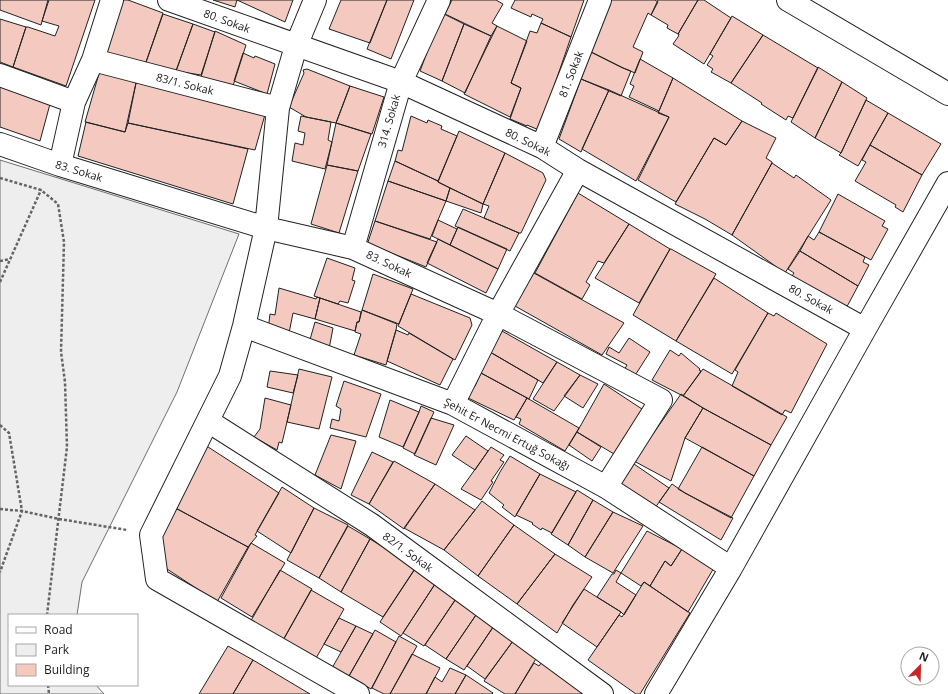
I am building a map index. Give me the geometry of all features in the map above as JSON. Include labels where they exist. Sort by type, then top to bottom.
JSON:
[{"type":"street","points":[[60,165],[74,102],[93,60],[112,0]]},
{"type":"street","name":"80. Sokak","points":[[169,0],[401,82],[542,148],[578,170],[865,329]]},
{"type":"street","points":[[315,0],[296,46],[278,108],[266,228],[244,326],[230,376],[151,535],[157,579],[358,694]]},
{"type":"street","name":"314. Sokak","points":[[353,248],[401,82],[439,0]]},
{"type":"street","name":"81. Sokak","points":[[542,148],[600,0]]},
{"type":"street","points":[[788,0],[948,94]]},
{"type":"street","name":"83/1. Sokak","points":[[93,60],[278,108]]},
{"type":"street","points":[[0,75],[74,102]]},
{"type":"street","name":"83. Sokak","points":[[0,144],[60,165],[266,228],[353,248],[498,314],[661,400],[606,487]]},
{"type":"street","points":[[453,404],[498,314],[578,170]]},
{"type":"street","points":[[656,694],[731,568],[948,183]]},
{"type":"street","name":"Şehit Er Necmi Ertuğ Sokağı","points":[[244,326],[453,404],[606,487],[731,568]]},
{"type":"street","name":"82/1. Sokak","points":[[208,420],[372,525],[602,694]]},
{"type":"path","points":[[0,178],[41,190],[58,204],[64,242],[61,352],[67,447],[47,614]]},
{"type":"path","points":[[0,282],[41,190]]},
{"type":"path","points":[[0,262],[10,259]]},
{"type":"path","points":[[0,425],[9,433],[22,511],[0,572]]},
{"type":"path","points":[[0,509],[22,511],[151,535]]},
{"type":"green space","points":[[0,160],[239,234],[177,392],[82,582],[77,614],[8,614],[8,686],[97,686],[104,694],[0,694]]},
{"type":"building","points":[[0,0],[48,0],[41,25],[0,10]]},
{"type":"building","points":[[49,0],[95,0],[66,86],[13,67],[26,27],[55,36],[59,26],[42,21]]},
{"type":"building","points":[[120,0],[128,0],[163,13],[145,65],[105,54]]},
{"type":"building","points":[[213,0],[237,0],[235,7]]},
{"type":"building","points":[[237,0],[293,0],[285,22]]},
{"type":"building","points":[[341,0],[387,0],[370,43],[329,29]]},
{"type":"building","points":[[387,0],[414,0],[391,59],[367,49]]},
{"type":"building","points":[[452,0],[496,0],[503,4],[492,23],[497,26],[491,36],[445,14]]},
{"type":"building","points":[[515,0],[584,0],[571,37],[541,23],[543,19],[532,14],[531,17],[511,8]]},
{"type":"building","points":[[606,0],[655,0],[658,2],[651,15],[648,13],[633,47],[643,52],[635,73],[591,52]]},
{"type":"building","points":[[658,0],[698,0],[678,34],[667,28],[668,25],[651,15]]},
{"type":"building","points":[[698,0],[704,0],[731,18],[704,64],[673,44]]},
{"type":"building","points":[[442,13],[464,24],[442,81],[420,71]]},
{"type":"building","points":[[163,14],[193,24],[176,71],[145,65]]},
{"type":"building","points":[[732,16],[763,35],[731,83],[711,72],[713,69],[707,65],[713,56],[710,54]]},
{"type":"building","points":[[0,19],[26,27],[13,67],[0,62]]},
{"type":"building","points":[[541,23],[571,37],[539,130],[510,119],[521,88],[511,83],[530,31],[537,33]]},
{"type":"building","points":[[193,24],[215,32],[201,75],[176,71]]},
{"type":"building","points":[[464,24],[491,36],[465,93],[442,81]]},
{"type":"building","points":[[497,26],[527,41],[511,83],[521,88],[510,117],[464,94]]},
{"type":"building","points":[[215,31],[246,45],[232,89],[201,77]]},
{"type":"building","points":[[763,35],[818,68],[793,118],[788,116],[786,120],[731,83]]},
{"type":"building","points":[[591,52],[631,71],[621,96],[581,79]]},
{"type":"building","points":[[243,53],[275,64],[267,94],[234,81]]},
{"type":"building","points":[[640,59],[673,78],[659,111],[629,97],[634,86],[630,84]]},
{"type":"building","points":[[818,67],[842,82],[815,138],[791,122]]},
{"type":"building","points":[[307,69],[350,86],[336,123],[306,117],[289,107],[304,73],[303,70]]},
{"type":"building","points":[[100,70],[136,83],[125,132],[85,122]]},
{"type":"building","points":[[673,78],[742,121],[726,145],[714,138],[676,202],[638,180],[669,117],[658,113]]},
{"type":"building","points":[[581,79],[609,90],[581,152],[559,139]]},
{"type":"building","points":[[147,82],[266,111],[255,150],[128,123],[136,83]]},
{"type":"building","points":[[842,82],[867,98],[841,153],[815,138]]},
{"type":"building","points":[[350,86],[384,97],[372,134],[336,123]]},
{"type":"building","points":[[0,87],[50,104],[40,141],[0,127]]},
{"type":"building","points":[[609,90],[669,117],[636,181],[582,149]]},
{"type":"building","points":[[866,100],[888,113],[858,166],[839,155]]},
{"type":"building","points":[[888,113],[941,144],[922,175],[870,145]]},
{"type":"building","points":[[301,116],[331,122],[328,140],[332,142],[325,169],[292,161],[295,143],[303,145],[305,133],[298,131]]},
{"type":"building","points":[[411,116],[427,123],[428,120],[442,126],[441,129],[457,136],[438,181],[395,161],[398,150],[402,151]]},
{"type":"building","points":[[742,121],[776,138],[766,158],[772,163],[732,235],[675,204],[714,138],[726,145]]},
{"type":"building","points":[[86,122],[125,132],[128,123],[248,149],[233,204],[78,156]]},
{"type":"building","points":[[336,123],[371,134],[358,171],[327,165]]},
{"type":"building","points":[[459,131],[505,153],[483,204],[438,182]]},
{"type":"building","points":[[870,145],[922,175],[903,212],[895,207],[896,205],[855,181],[866,162],[862,160]]},
{"type":"building","points":[[505,153],[543,173],[546,180],[521,233],[484,218],[489,206],[483,204]]},
{"type":"building","points":[[395,161],[450,188],[446,201],[388,181]]},
{"type":"building","points":[[772,163],[794,178],[796,175],[831,200],[785,273],[732,235]]},
{"type":"building","points":[[327,165],[358,171],[339,233],[311,224]]},
{"type":"building","points":[[388,181],[446,201],[430,239],[375,221]]},
{"type":"building","points":[[450,188],[483,204],[481,213],[446,201]]},
{"type":"building","points":[[578,193],[629,224],[604,263],[598,261],[586,282],[590,285],[582,299],[535,273]]},
{"type":"building","points":[[838,194],[885,221],[882,226],[888,229],[871,260],[819,232]]},
{"type":"building","points":[[463,209],[519,233],[510,251],[455,226]]},
{"type":"building","points":[[438,220],[457,229],[450,245],[432,236]]},
{"type":"building","points":[[375,221],[437,242],[426,267],[369,244],[368,242]]},
{"type":"building","points":[[629,224],[670,249],[639,303],[595,278]]},
{"type":"building","points":[[458,227],[507,249],[498,269],[450,245]]},
{"type":"building","points":[[819,232],[865,257],[863,262],[869,265],[858,286],[800,251],[808,236],[814,240]]},
{"type":"building","points":[[438,239],[498,269],[486,293],[427,263]]},
{"type":"building","points":[[670,249],[716,274],[676,341],[633,315]]},
{"type":"building","points":[[800,251],[858,286],[843,314],[790,279],[794,273],[788,269]]},
{"type":"building","points":[[327,258],[355,268],[352,280],[355,281],[348,303],[340,301],[338,304],[314,296]]},
{"type":"building","points":[[532,272],[624,323],[602,355],[515,306]]},
{"type":"building","points":[[373,274],[413,289],[399,324],[362,310]]},
{"type":"building","points":[[714,278],[768,313],[732,374],[676,341]]},
{"type":"building","points":[[279,288],[316,299],[317,297],[320,298],[315,319],[293,313],[288,338],[268,330],[270,314],[275,315]]},
{"type":"building","points":[[411,294],[470,318],[472,325],[455,360],[398,326]]},
{"type":"building","points":[[320,298],[361,312],[355,331],[315,319]]},
{"type":"building","points":[[362,310],[397,324],[386,365],[354,355],[361,334],[355,332]]},
{"type":"building","points":[[768,313],[774,316],[776,313],[827,344],[791,413],[785,410],[782,415],[732,386],[738,372],[735,370]]},
{"type":"building","points":[[315,322],[333,328],[329,349],[309,343]]},
{"type":"building","points":[[396,330],[408,335],[409,333],[453,359],[440,385],[387,361]]},
{"type":"building","points":[[502,331],[557,362],[543,383],[490,352]]},
{"type":"building","points":[[629,338],[650,352],[634,377],[623,372],[627,365],[606,354],[609,347],[619,353]]},
{"type":"building","points":[[670,350],[679,356],[681,353],[701,371],[683,396],[652,380]]},
{"type":"building","points":[[490,352],[538,380],[529,399],[481,373],[482,372],[479,370]]},
{"type":"building","points":[[557,362],[580,375],[554,411],[533,399]]},
{"type":"building","points":[[299,369],[332,377],[319,429],[287,422]]},
{"type":"building","points":[[703,369],[787,417],[771,445],[683,396]]},
{"type":"building","points":[[270,371],[298,375],[293,393],[267,387]]},
{"type":"building","points":[[481,373],[527,398],[514,420],[466,397],[475,386]]},
{"type":"building","points":[[580,375],[598,384],[583,408],[564,396]]},
{"type":"building","points":[[344,381],[381,394],[366,437],[330,428],[332,419],[339,421],[341,409],[336,406]]},
{"type":"building","points":[[604,384],[645,411],[627,439],[624,437],[614,454],[577,432]]},
{"type":"building","points":[[681,394],[703,408],[685,438],[671,481],[634,461]]},
{"type":"building","points":[[265,398],[291,405],[282,443],[279,442],[277,450],[254,437],[260,429]]},
{"type":"building","points":[[527,398],[579,428],[565,451],[519,424],[521,419],[516,417]]},
{"type":"building","points":[[390,400],[419,412],[403,447],[379,437]]},
{"type":"building","points":[[421,406],[434,412],[415,454],[403,448]]},
{"type":"building","points":[[703,408],[771,445],[754,476],[685,438]]},
{"type":"building","points":[[431,418],[454,425],[436,465],[414,455]]},
{"type":"building","points":[[577,432],[601,447],[592,461],[569,445]]},
{"type":"building","points":[[331,435],[356,441],[341,489],[315,475]]},
{"type":"building","points":[[466,436],[488,451],[475,470],[452,455]]},
{"type":"building","points":[[202,443],[279,493],[255,535],[257,536],[248,547],[168,504]]},
{"type":"building","points":[[491,447],[504,455],[500,460],[504,462],[491,481],[493,482],[481,500],[461,489]]},
{"type":"building","points":[[702,447],[754,476],[731,518],[678,489]]},
{"type":"building","points":[[372,452],[393,462],[369,504],[351,495]]},
{"type":"building","points":[[510,456],[540,474],[515,517],[502,507],[504,505],[489,493]]},
{"type":"building","points":[[394,461],[435,484],[404,529],[369,504]]},
{"type":"building","points":[[634,464],[669,488],[655,508],[620,485]]},
{"type":"building","points":[[540,474],[576,492],[552,533],[542,528],[541,530],[532,524],[533,523],[516,515]]},
{"type":"building","points":[[435,484],[475,510],[444,550],[404,528]]},
{"type":"building","points":[[672,484],[685,493],[733,518],[721,540],[659,502]]},
{"type":"building","points":[[282,487],[314,508],[291,553],[257,531]]},
{"type":"building","points":[[577,490],[593,500],[568,545],[551,534]]},
{"type":"building","points":[[593,500],[613,512],[585,557],[568,545]]},
{"type":"building","points":[[482,501],[514,525],[478,576],[444,550]]},
{"type":"building","points":[[168,504],[248,547],[217,602],[161,565],[155,529]]},
{"type":"building","points":[[314,508],[348,525],[319,578],[287,560]]},
{"type":"building","points":[[613,512],[643,526],[613,573],[585,557]]},
{"type":"building","points":[[514,525],[555,554],[517,604],[478,576]]},
{"type":"building","points":[[348,526],[370,539],[341,592],[319,578]]},
{"type":"building","points":[[647,531],[682,549],[671,566],[665,561],[650,586],[644,582],[641,586],[621,573]]},
{"type":"building","points":[[370,539],[416,567],[383,617],[341,592]]},
{"type":"building","points":[[251,543],[285,563],[252,617],[221,598]]},
{"type":"building","points":[[682,549],[715,566],[688,612],[650,586],[665,561],[671,566]]},
{"type":"building","points":[[555,554],[592,577],[573,605],[557,633],[517,604]]},
{"type":"building","points":[[417,566],[437,581],[401,636],[380,622]]},
{"type":"building","points":[[280,570],[312,589],[281,644],[249,624]]},
{"type":"building","points":[[616,570],[621,573],[616,582],[636,595],[624,615],[597,597]]},
{"type":"building","points":[[437,581],[458,596],[424,646],[403,633]]},
{"type":"building","points":[[644,582],[690,613],[640,694],[636,694],[588,660],[619,615],[622,617]]},
{"type":"building","points":[[584,589],[621,612],[597,647],[562,623]]},
{"type":"building","points":[[311,590],[344,609],[315,660],[282,642]]},
{"type":"building","points":[[457,597],[478,612],[446,659],[425,645]]},
{"type":"building","points":[[478,612],[496,623],[464,670],[446,659]]},
{"type":"building","points":[[339,618],[356,626],[341,652],[324,644]]},
{"type":"building","points":[[356,626],[373,634],[349,676],[332,668]]},
{"type":"building","points":[[493,627],[513,641],[485,679],[467,666]]},
{"type":"building","points":[[375,630],[396,642],[371,689],[349,676]]},
{"type":"building","points":[[399,636],[417,646],[390,694],[384,694],[372,688]]},
{"type":"building","points":[[513,641],[537,657],[515,694],[505,694],[484,681]]},
{"type":"building","points":[[228,646],[253,660],[233,694],[199,694]]},
{"type":"building","points":[[412,654],[440,668],[426,694],[390,694]]},
{"type":"building","points":[[253,660],[310,694],[233,694]]},
{"type":"building","points":[[534,663],[539,666],[541,663],[587,694],[515,694]]},
{"type":"building","points":[[450,668],[466,675],[455,694],[426,694],[435,677],[442,682]]},
{"type":"building","points":[[466,675],[493,693],[455,694]]}]
